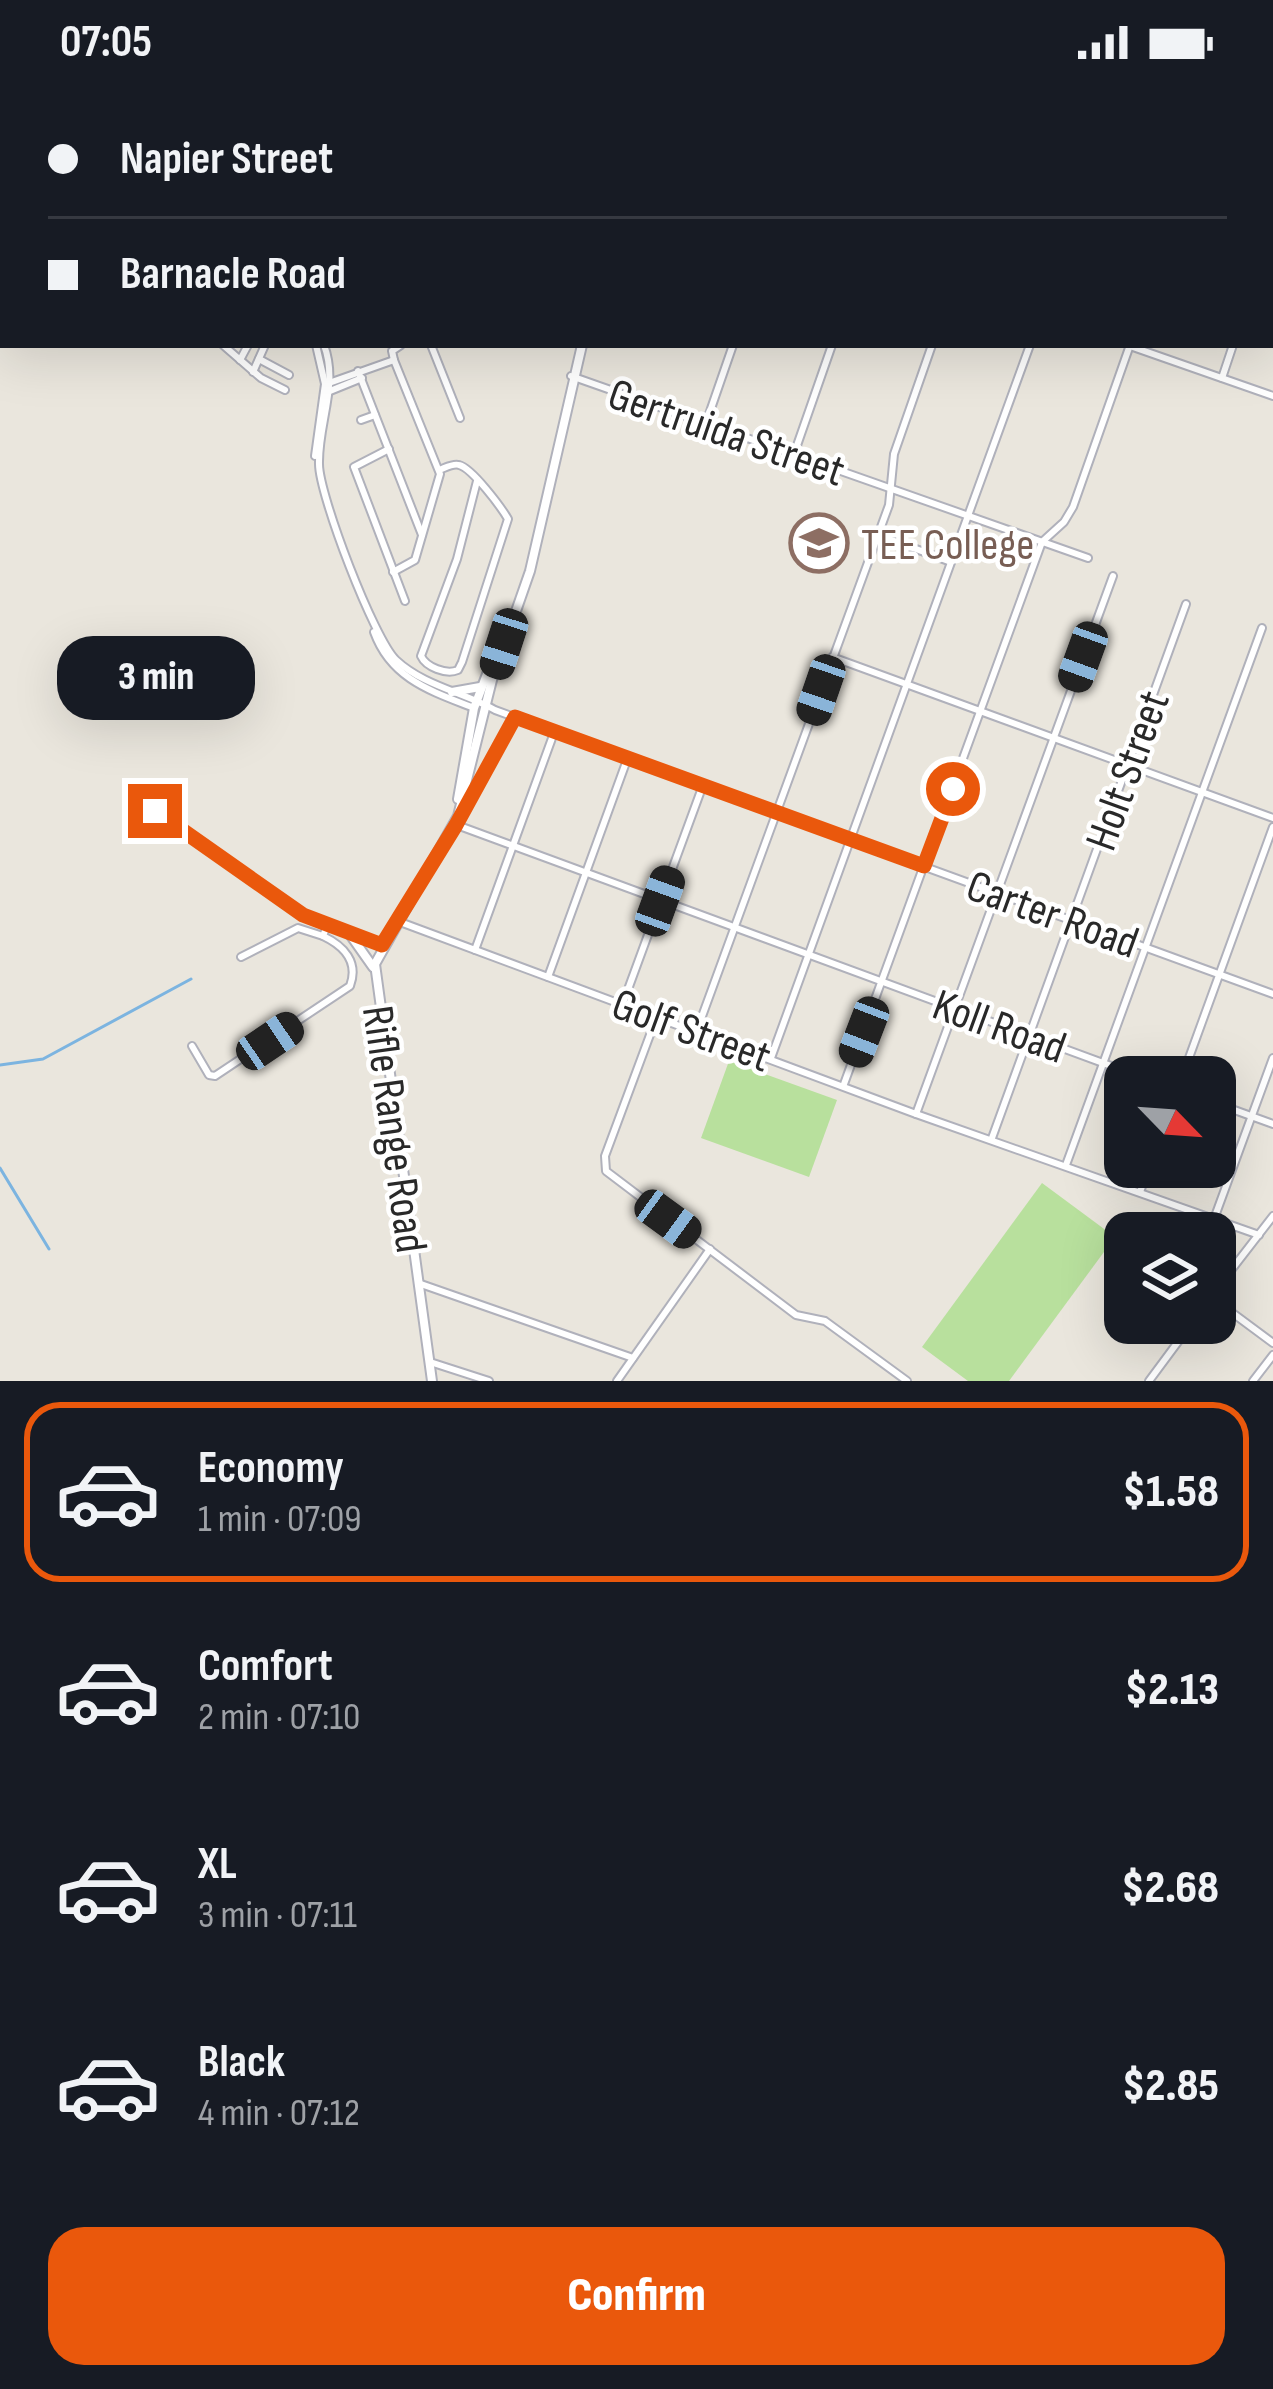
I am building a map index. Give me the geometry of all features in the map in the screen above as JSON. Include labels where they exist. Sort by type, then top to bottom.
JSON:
[{"type":"main road","name":"Rifle Range Road","points":[[479,706],[530,571],[578,348]]},
{"type":"main road","name":"Rifle Range Road","points":[[432,1381],[374,968],[382,945],[456,818],[481,686],[521,590],[573,376]]},
{"type":"main road","points":[[452,692],[481,686]]},
{"type":"main road","points":[[349,933],[374,968]]},
{"type":"street","points":[[226,348],[285,391]]},
{"type":"street","points":[[240,360],[246,348]]},
{"type":"street","points":[[253,371],[264,348]]},
{"type":"street","points":[[320,348],[327,387],[321,482],[383,644],[398,666],[423,688],[479,706]]},
{"type":"street","points":[[393,572],[416,560],[439,470],[394,360],[392,351],[396,348]]},
{"type":"street","points":[[432,348],[460,418]]},
{"type":"street","points":[[706,423],[732,348]]},
{"type":"street","points":[[794,454],[831,348]]},
{"type":"street","points":[[697,1030],[878,535],[892,489],[894,454],[931,348]]},
{"type":"street","points":[[770,1058],[1029,348]]},
{"type":"street","points":[[844,1084],[1042,542],[1073,507],[1128,348]]},
{"type":"street","points":[[1137,348],[1273,396]]},
{"type":"street","points":[[1222,378],[1232,348]]},
{"type":"street","points":[[259,359],[289,375]]},
{"type":"street","points":[[327,387],[394,360]]},
{"type":"street","points":[[359,375],[423,536]]},
{"type":"street","name":"Gertruida Street","points":[[573,376],[1088,557]]},
{"type":"street","points":[[361,420],[375,415]]},
{"type":"street","points":[[389,449],[354,467],[405,601]]},
{"type":"street","points":[[439,470],[458,464],[478,481],[505,512],[508,526],[462,662],[448,672],[425,663],[422,656],[457,559],[478,481]]},
{"type":"street","points":[[878,535],[951,562]]},
{"type":"street","points":[[916,1114],[1113,576]]},
{"type":"street","name":"Holt Street","points":[[992,1138],[1186,604]]},
{"type":"street","points":[[1066,1165],[1262,628]]},
{"type":"street","points":[[832,657],[1273,818]]},
{"type":"street","points":[[398,666],[479,706]]},
{"type":"street","name":"Carter Road","points":[[479,706],[1273,994]]},
{"type":"street","name":"Rifle Range Road","points":[[456,818],[515,717]]},
{"type":"street","points":[[475,950],[555,730]]},
{"type":"street","points":[[548,977],[628,757]]},
{"type":"street","points":[[623,1004],[703,784]]},
{"type":"street","points":[[155,811],[303,915],[382,945]]},
{"type":"street","name":"Koll Road","points":[[456,818],[512,848],[1103,1064]]},
{"type":"street","points":[[1190,1056],[1273,827]]},
{"type":"street","name":"Golf Street","points":[[397,920],[916,1114],[1195,1212]]},
{"type":"street","points":[[323,936],[327,926]]},
{"type":"street","points":[[192,1046],[209,1075],[215,1076],[350,986],[354,975],[350,958],[338,942],[298,928],[241,957]]},
{"type":"street","points":[[657,1016],[603,1166],[796,1315],[825,1321],[893,1377],[907,1381]]},
{"type":"street","points":[[1217,1212],[1273,1058]]},
{"type":"street","points":[[1236,1110],[1273,1124]]},
{"type":"street","points":[[1140,1192],[1141,1188]]},
{"type":"street","points":[[1236,1267],[1273,1216]]},
{"type":"street","name":"Golf Street","points":[[1236,1227],[1259,1235]]},
{"type":"street","points":[[617,1381],[710,1250]]},
{"type":"street","points":[[418,1283],[633,1358]]},
{"type":"street","points":[[1236,1313],[1273,1343]]},
{"type":"street","points":[[1149,1381],[1176,1344]]},
{"type":"street","points":[[1253,1381],[1273,1355]]},
{"type":"street","points":[[429,1362],[489,1381]]},
{"type":"green space","points":[[729,1061],[837,1100],[809,1177],[701,1138]]},
{"type":"green space","points":[[1042,1183],[1104,1229],[1104,1252],[1009,1381],[968,1381],[922,1347]]},
{"type":"waterway","points":[[0,1065],[43,1059],[191,979]]},
{"type":"waterway","points":[[0,1168],[49,1249]]},
{"type":"place","name":"TEE College","points":[[819,543]]},
{"type":"route","points":[[155,811],[303,915],[382,945],[515,717],[924,866],[953,789]]}]
